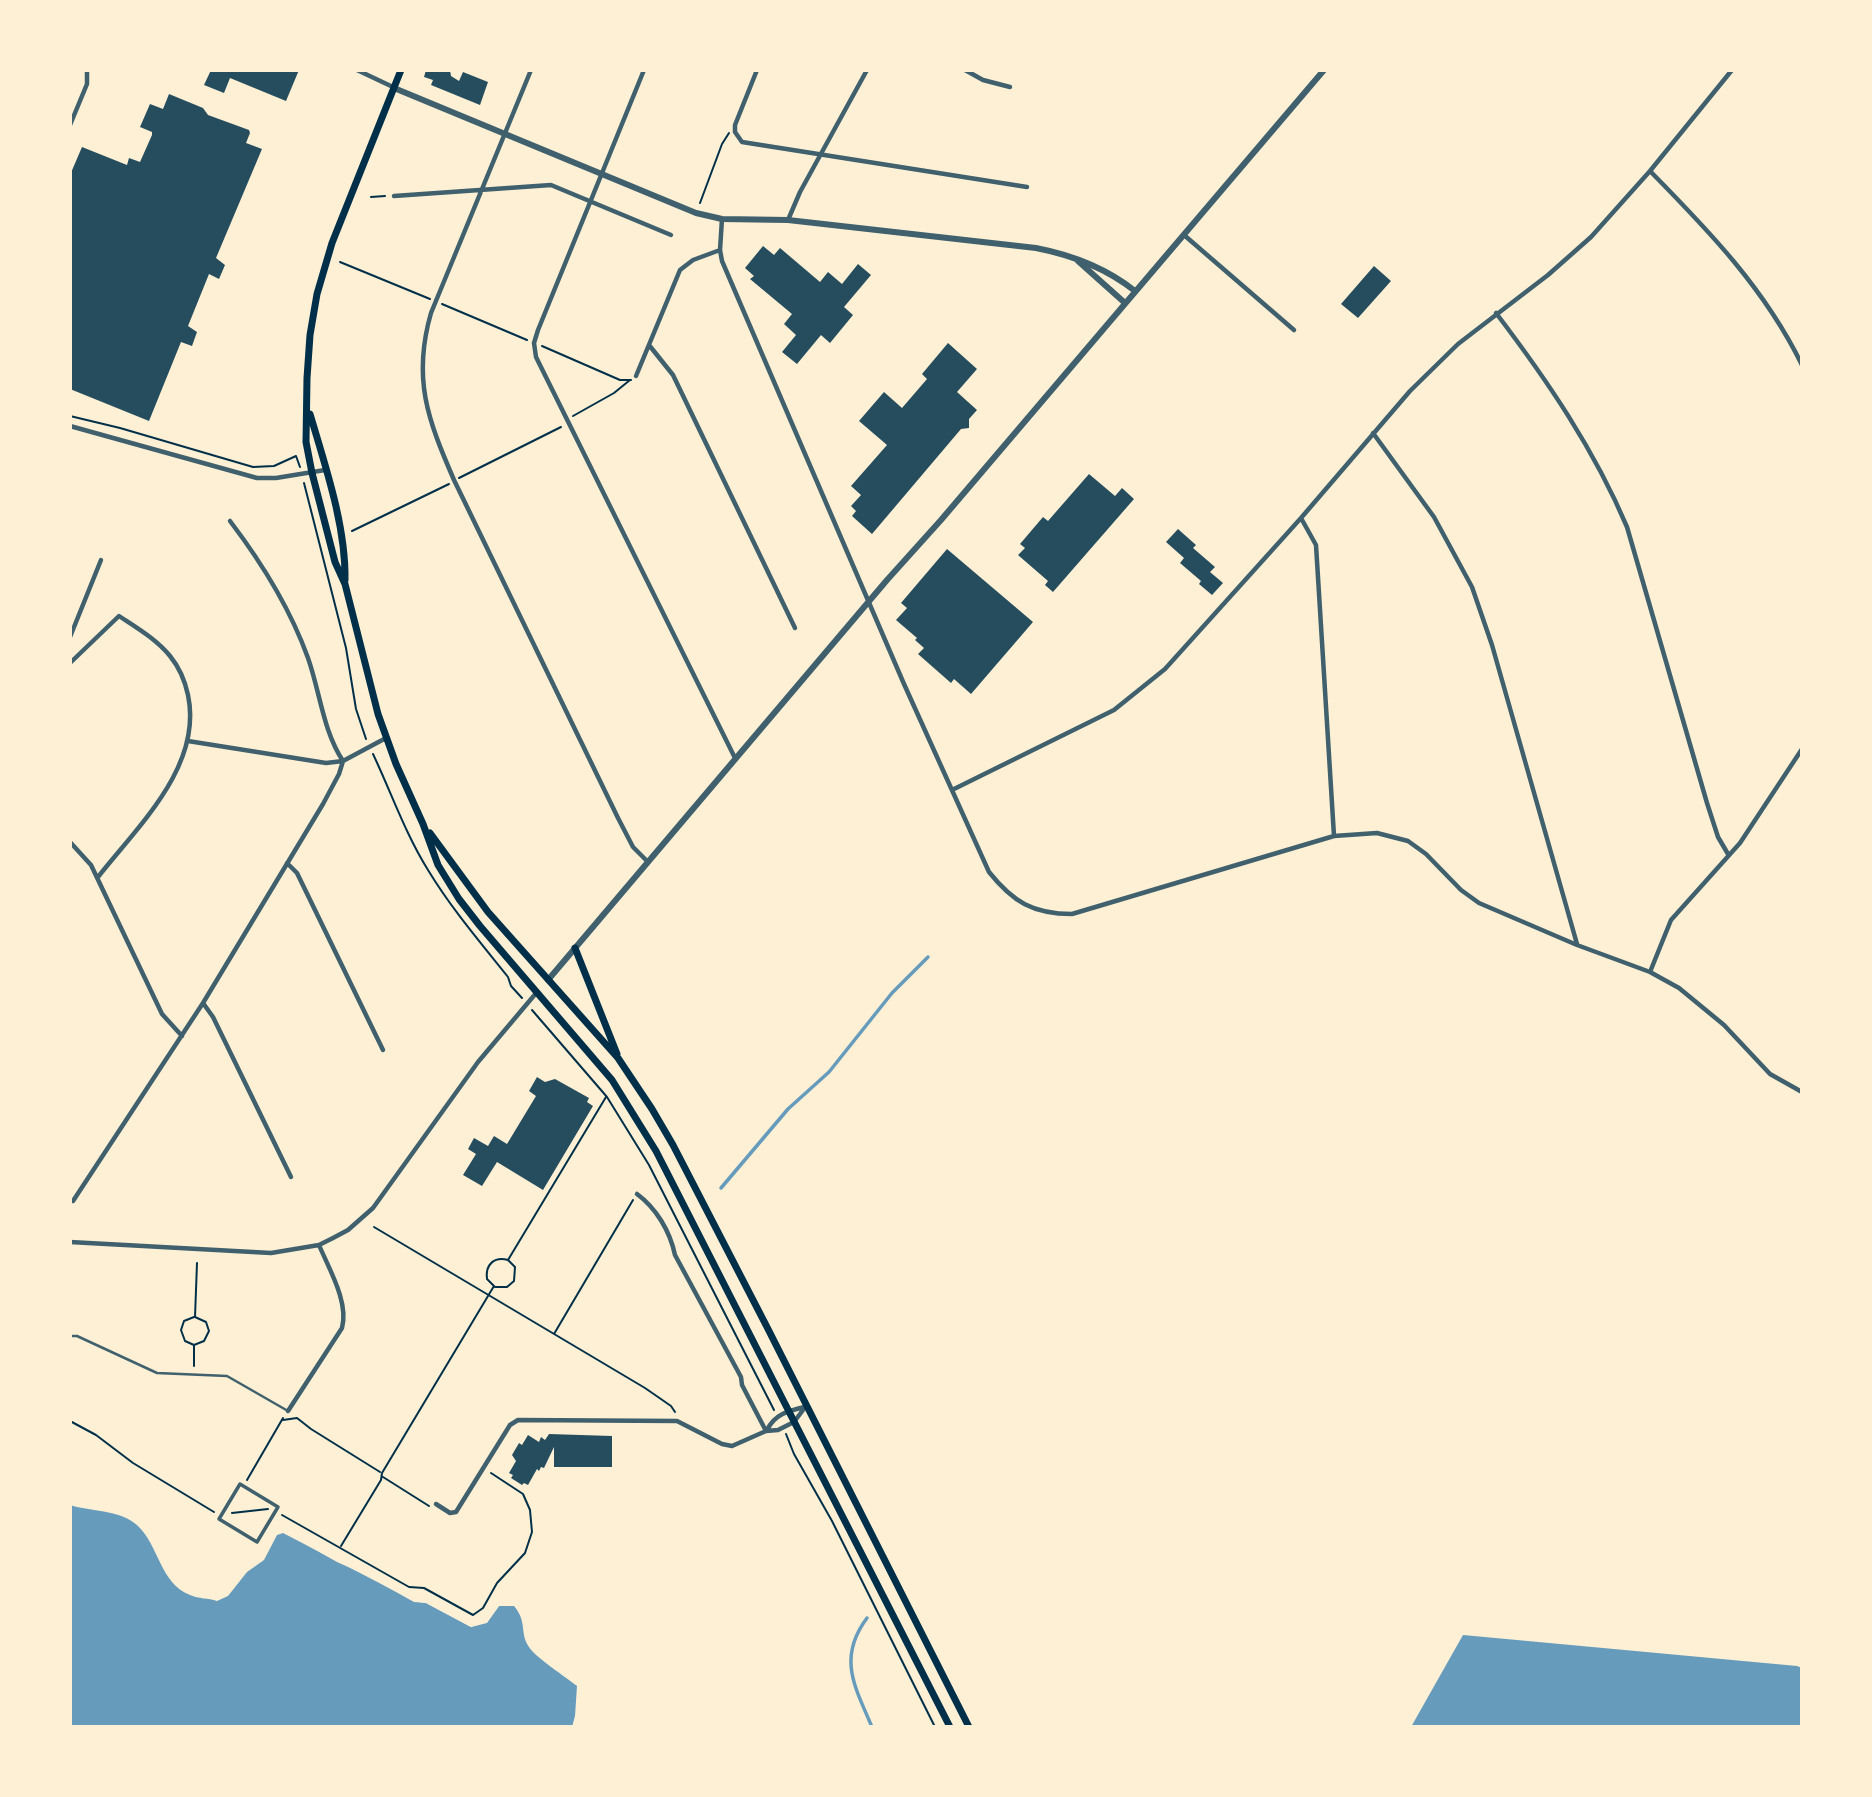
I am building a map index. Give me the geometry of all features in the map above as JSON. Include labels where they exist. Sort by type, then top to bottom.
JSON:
[{"type":"main road","points":[[401,70],[325,266],[310,335],[307,378],[306,442],[312,473],[335,562],[345,584],[378,715],[438,864],[459,899],[600,1065],[636,1118],[690,1216],[950,1727]]},
{"type":"main road","points":[[308,408],[345,558],[345,584]]},
{"type":"main road","points":[[424,824],[488,912],[618,1058],[673,1145],[969,1727]]},
{"type":"main road","points":[[575,948],[618,1058]]},
{"type":"main road","points":[[537,992],[548,980]]},
{"type":"street","points":[[70,125],[87,84],[87,70]]},
{"type":"street","points":[[357,70],[394,88],[696,213],[722,219],[788,220],[1036,248],[1058,252],[1105,270],[1135,291]]},
{"type":"street","points":[[530,70],[436,301],[423,347],[423,390],[435,436],[454,480],[633,847],[647,861]]},
{"type":"street","points":[[644,70],[535,341],[536,357],[735,758]]},
{"type":"street","points":[[757,70],[734,129],[739,139],[747,143],[1027,187]]},
{"type":"street","points":[[788,220],[867,70]]},
{"type":"street","points":[[965,70],[983,80],[1010,87]]},
{"type":"street","points":[[548,980],[1324,70]]},
{"type":"street","points":[[952,790],[1112,711],[1165,669],[1301,518],[1373,433],[1434,368],[1458,344],[1591,237],[1650,171],[1731,70]]},
{"type":"street","points":[[1650,171],[1719,242],[1754,284],[1802,365]]},
{"type":"street","points":[[394,196],[551,185],[671,235]]},
{"type":"street","points":[[722,219],[722,261],[989,872],[1015,899],[1031,908],[1052,914],[1072,914],[1334,836],[1377,833],[1408,842],[1426,854],[1469,897],[1502,914],[1650,972],[1679,988],[1724,1025],[1770,1074],[1802,1092]]},
{"type":"street","points":[[1184,235],[1294,330]]},
{"type":"street","points":[[633,378],[680,270],[693,260],[720,250]]},
{"type":"street","points":[[1076,260],[1125,303]]},
{"type":"street","points":[[1496,313],[1564,408],[1613,494],[1627,527],[1707,803],[1718,837],[1728,855]]},
{"type":"street","points":[[649,345],[673,375],[795,628]]},
{"type":"street","points":[[70,426],[257,478],[276,478],[325,470]]},
{"type":"street","points":[[1373,433],[1434,517],[1472,587],[1492,645],[1577,945]]},
{"type":"street","points":[[1301,518],[1316,545],[1334,836]]},
{"type":"street","points":[[73,1201],[203,1003],[339,774],[342,761],[331,741],[316,683],[292,619],[265,570],[230,521]]},
{"type":"street","points":[[70,637],[101,560]]},
{"type":"street","points":[[70,663],[119,616],[159,645],[178,668],[189,704],[188,741],[173,779],[98,877]]},
{"type":"street","points":[[188,741],[326,763],[342,761],[387,738]]},
{"type":"street","points":[[1650,972],[1671,920],[1754,825],[1802,749]]},
{"type":"street","points":[[70,842],[85,856],[98,877],[162,1014],[182,1036]]},
{"type":"street","points":[[287,863],[297,873],[383,1050]]},
{"type":"street","points":[[70,1242],[271,1253],[319,1245],[348,1230],[373,1208],[478,1062],[537,992]]},
{"type":"street","points":[[203,1003],[208,1007],[291,1177]]},
{"type":"street","points":[[637,1194],[655,1209],[766,1431]]},
{"type":"street","points":[[288,1411],[342,1328],[345,1317],[319,1245]]},
{"type":"street","points":[[766,1431],[772,1420],[789,1410],[806,1406]]},
{"type":"street","points":[[436,1504],[450,1513],[456,1512],[510,1425],[518,1420],[677,1421],[722,1444],[733,1446],[794,1422],[806,1406]]},
{"type":"street","points":[[240,1484],[243,1486],[278,1507],[257,1542],[219,1519],[240,1484]]},
{"type":"lane","points":[[70,1336],[77,1336],[157,1373],[227,1376],[288,1411]]},
{"type":"path","points":[[700,203],[726,135],[734,129]]},
{"type":"path","points":[[371,197],[394,196]]},
{"type":"path","points":[[340,262],[535,341],[620,380],[633,378]]},
{"type":"path","points":[[352,531],[560,428],[633,378]]},
{"type":"path","points":[[70,416],[253,467],[274,466],[296,456]]},
{"type":"path","points":[[537,1016],[607,1097],[650,1167],[774,1410]]},
{"type":"path","points":[[508,1260],[607,1097]]},
{"type":"path","points":[[553,1335],[637,1194]]},
{"type":"path","points":[[374,1227],[645,1388],[671,1406],[675,1412]]},
{"type":"path","points":[[498,1259],[508,1260],[515,1267],[514,1281],[507,1287],[494,1286],[487,1279],[487,1268],[498,1259]]},
{"type":"path","points":[[195,1317],[197,1263]]},
{"type":"path","points":[[341,1546],[494,1286]]},
{"type":"path","points":[[195,1317],[204,1320],[209,1331],[204,1341],[194,1345],[185,1341],[181,1330],[184,1321],[195,1317]]},
{"type":"path","points":[[193,1375],[194,1345]]},
{"type":"path","points":[[243,1486],[288,1411]]},
{"type":"path","points":[[282,1419],[297,1418],[382,1473]]},
{"type":"path","points":[[787,1436],[935,1727]]},
{"type":"path","points":[[483,1608],[497,1583],[525,1553],[532,1532],[530,1510],[523,1494],[491,1473]]},
{"type":"path","points":[[382,1477],[430,1506],[436,1504]]},
{"type":"water","points":[[70,1505],[114,1514],[138,1526],[172,1582],[197,1597],[217,1601],[228,1596],[247,1572],[264,1560],[277,1535],[283,1533],[414,1601],[426,1603],[471,1627],[487,1622],[499,1606],[514,1606],[521,1617],[524,1637],[529,1647],[544,1662],[577,1686],[572,1727],[70,1727]]},
{"type":"water","points":[[1463,1635],[1797,1666],[1802,1668],[1802,1727],[1411,1727]]},
{"type":"pier","points":[[292,1534],[411,1596],[428,1600],[472,1623],[485,1619],[496,1604],[499,1606],[487,1623],[471,1627],[426,1603],[414,1602],[337,1562],[291,1536]]},
{"type":"building","points":[[211,70],[299,70],[286,101],[230,78],[224,93],[204,85]]},
{"type":"building","points":[[426,70],[450,70],[451,76],[459,81],[463,72],[488,82],[480,105],[431,85],[433,80],[424,77]]},
{"type":"building","points":[[169,94],[203,108],[208,115],[249,130],[246,143],[262,149],[216,258],[225,265],[219,279],[209,274],[188,326],[197,332],[192,346],[181,342],[149,421],[70,389],[70,175],[82,147],[127,165],[129,158],[140,162],[152,132],[140,127],[150,104],[163,109]]},
{"type":"building","points":[[763,246],[774,255],[780,248],[820,282],[828,272],[842,284],[858,264],[871,275],[844,307],[853,315],[830,343],[821,335],[797,364],[782,352],[796,335],[784,324],[792,314],[750,279],[754,276],[745,268]]},
{"type":"building","points":[[1374,266],[1391,281],[1358,318],[1341,304]]},
{"type":"building","points":[[948,343],[977,369],[957,392],[977,410],[969,419],[969,428],[961,429],[872,534],[852,516],[856,511],[851,506],[861,495],[851,486],[887,445],[859,421],[884,392],[902,408],[927,379],[922,374]]},
{"type":"building","points":[[1089,474],[1115,496],[1122,488],[1134,499],[1053,592],[1045,585],[1048,581],[1018,555],[1025,548],[1020,544],[1043,517],[1048,521]]},
{"type":"building","points":[[1178,529],[1196,545],[1193,548],[1215,567],[1210,572],[1223,583],[1212,595],[1199,584],[1201,581],[1180,563],[1184,558],[1166,542]]},
{"type":"building","points":[[947,549],[1033,622],[971,694],[954,679],[951,683],[918,654],[924,648],[915,640],[917,638],[896,620],[907,608],[901,603]]},
{"type":"building","points":[[537,1077],[545,1082],[555,1079],[589,1098],[587,1102],[593,1106],[543,1190],[497,1162],[482,1186],[463,1175],[476,1154],[468,1149],[474,1138],[488,1146],[494,1136],[507,1144],[536,1096],[529,1091]]},
{"type":"building","points":[[549,1434],[612,1436],[612,1467],[554,1467],[554,1447],[544,1468],[541,1467],[539,1471],[537,1469],[528,1485],[522,1485],[511,1478],[513,1475],[509,1473],[516,1461],[512,1455],[519,1443],[522,1445],[528,1435],[539,1442],[541,1437],[545,1440]]},
{"type":"waterway","points":[[721,1188],[788,1109],[829,1072],[892,993],[928,957]]},
{"type":"waterway","points":[[867,1618],[853,1646],[851,1660],[855,1685],[872,1727]]}]
